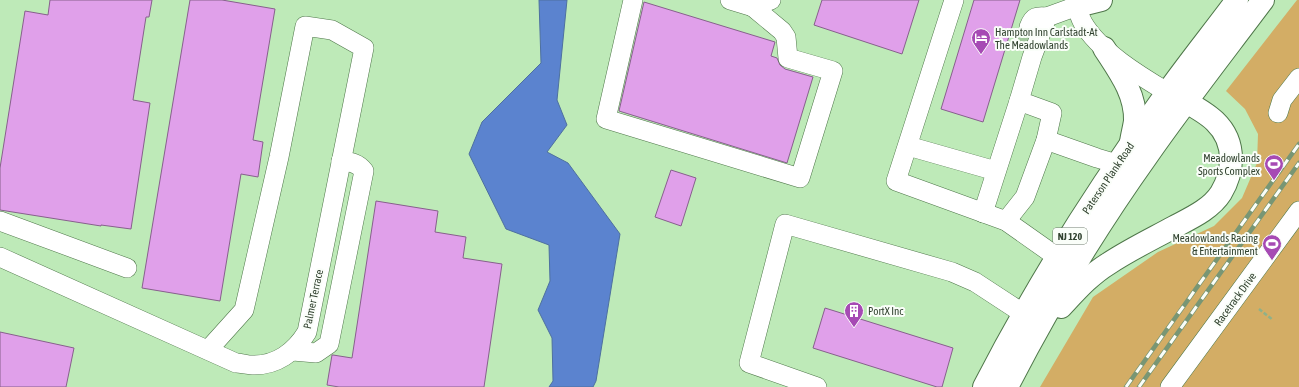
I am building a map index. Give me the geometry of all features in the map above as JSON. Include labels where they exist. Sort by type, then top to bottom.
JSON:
[{"type":"main road","points":[[1076,3],[1101,0]]},
{"type":"main road","name":"Paterson Plank Road","points":[[1007,387],[1064,284],[1146,157],[1176,97],[1237,0]]},
{"type":"main road","name":"NJ 120","points":[[1176,97],[1263,0]]},
{"type":"main road","points":[[1104,48],[1126,82],[1133,99],[1135,121],[1130,145]]},
{"type":"main road","points":[[1034,338],[1074,293],[1095,273],[1195,216],[1214,202],[1221,194],[1229,175],[1231,152],[1229,141],[1217,123],[1199,109],[1176,97]]},
{"type":"main road","name":"Paterson Plank Road","points":[[984,387],[1057,256],[1117,164],[1130,145],[1176,97]]},
{"type":"street","points":[[633,0],[606,119],[800,178],[833,71],[788,58],[786,37],[782,31],[753,7],[730,0]]},
{"type":"street","points":[[753,7],[771,0]]},
{"type":"street","points":[[954,0],[896,182],[1006,221],[1057,256]]},
{"type":"street","points":[[1029,27],[1031,21],[1037,16],[1047,16],[1076,3],[1083,23],[1104,48],[1129,67],[1176,97]]},
{"type":"street","points":[[983,212],[1047,16]]},
{"type":"street","name":"Palmer Terrace","points":[[0,257],[208,350],[236,362],[251,365],[266,364],[280,359],[293,351],[307,332],[364,48],[332,30],[305,26],[279,157],[244,310],[208,350]]},
{"type":"street","points":[[1023,46],[1030,66]]},
{"type":"street","points":[[1278,113],[1282,100],[1299,78]]},
{"type":"street","points":[[1006,221],[1026,197],[1046,140],[1052,114],[1019,101]]},
{"type":"street","points":[[1046,140],[1117,164]]},
{"type":"street","points":[[908,146],[996,171]]},
{"type":"street","points":[[293,351],[316,353],[329,344],[364,171],[361,166],[354,162],[341,161]]},
{"type":"street","name":"Racetrack Drive","points":[[1170,387],[1299,211]]},
{"type":"street","points":[[0,220],[127,268]]},
{"type":"street","points":[[817,387],[749,363],[785,224],[952,272],[975,282],[1024,314]]},
{"type":"path","points":[[1259,309],[1273,320]]},
{"type":"shaded area","name":"Meadowlands Sports Complex","points":[[1297,0],[1299,0],[1299,387],[1040,387],[1093,297],[1158,252],[1214,226],[1242,198],[1257,163],[1258,134],[1245,109],[1226,91]]},
{"type":"water","points":[[539,0],[567,0],[557,100],[567,125],[547,152],[568,163],[620,234],[596,381],[593,387],[549,387],[553,381],[552,338],[538,310],[550,281],[549,245],[506,229],[469,154],[482,122],[541,63]]},
{"type":"building","points":[[50,0],[152,0],[149,17],[146,17],[133,100],[150,103],[131,229],[101,226],[0,210],[0,168],[25,11],[48,15]]},
{"type":"building","points":[[190,0],[222,0],[275,9],[253,140],[263,142],[258,177],[241,174],[220,301],[142,288]]},
{"type":"building","points":[[822,0],[919,0],[902,54],[814,25]]},
{"type":"building","name":"Hampton Inn Carlstadt-At The Meadowlands","points":[[974,0],[1020,0],[983,122],[941,109]]},
{"type":"building","points":[[644,2],[775,42],[771,56],[777,58],[780,65],[785,69],[813,77],[787,163],[619,111]]},
{"type":"building","points":[[671,170],[696,178],[681,226],[655,217]]},
{"type":"building","points":[[376,201],[438,211],[435,232],[466,237],[463,258],[502,264],[484,387],[339,387],[327,385],[332,355],[352,358]]},
{"type":"building","name":"PortX Inc","points":[[825,308],[953,348],[942,387],[937,387],[813,348]]},
{"type":"building","points":[[0,332],[74,348],[66,387],[0,387]]},
{"type":"tunnel","points":[[1023,46],[1029,27]]},
{"type":"railway","points":[[1126,387],[1299,144]]},
{"type":"railway","points":[[1139,387],[1299,163]]},
{"type":"place","name":"Hampton Inn Carlstadt-At The Meadowlands","points":[[981,55]]},
{"type":"place","name":"Meadowlands Sports Complex","points":[[1274,181]]},
{"type":"place","name":"Meadowlands Racing & Entertainment","points":[[1272,261]]},
{"type":"place","name":"PortX Inc","points":[[854,328]]}]
